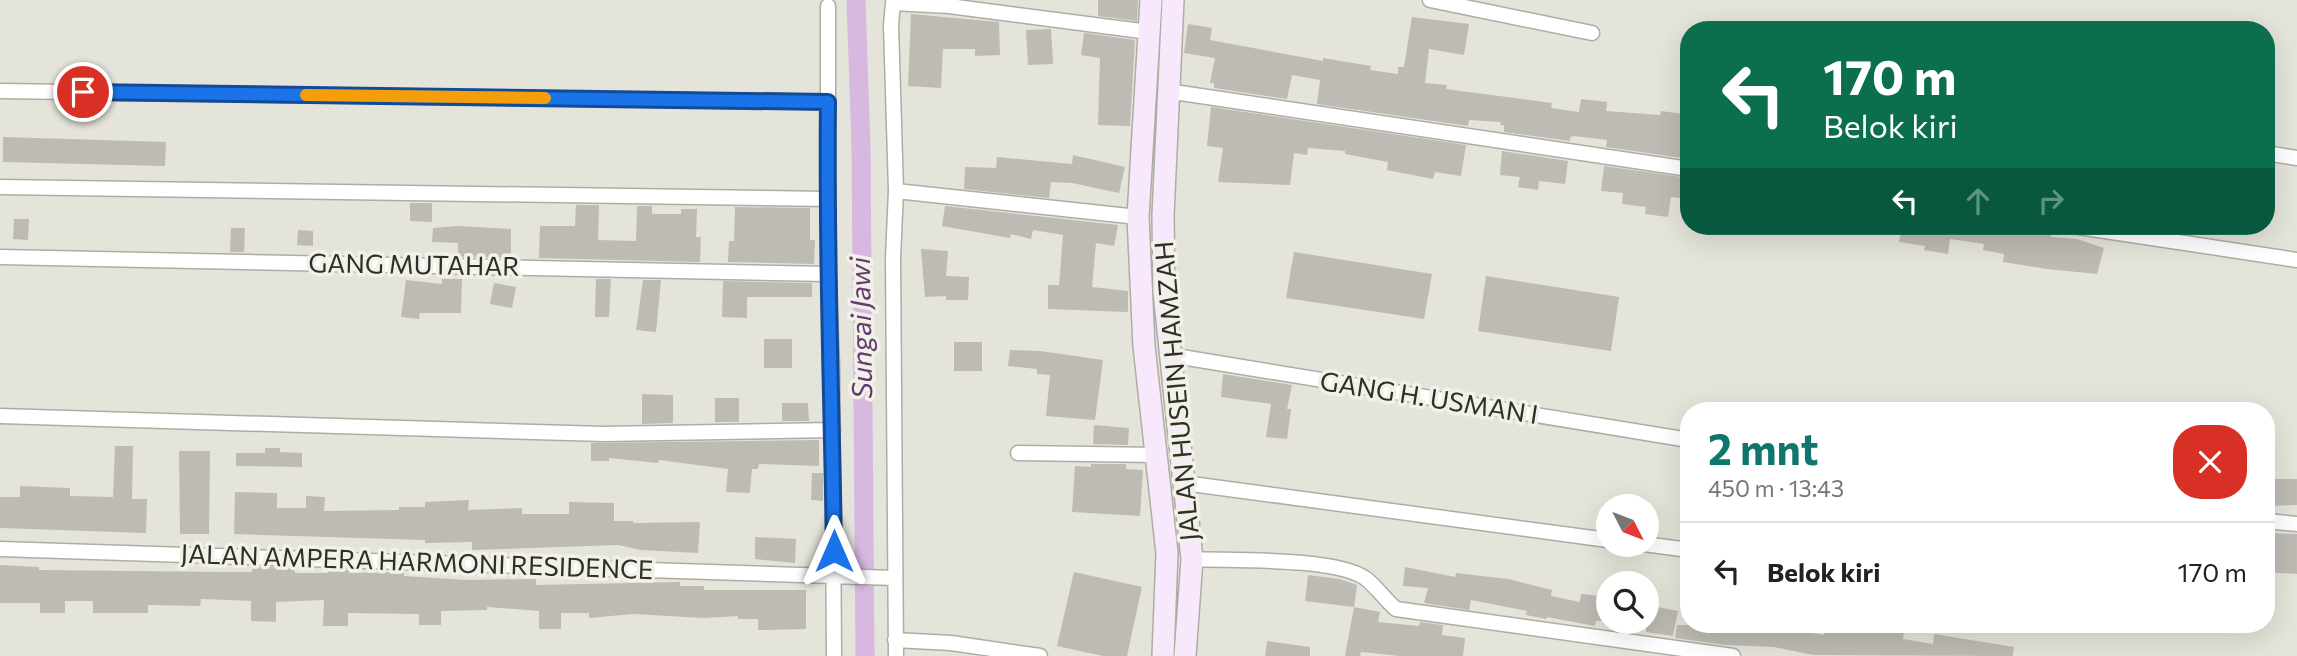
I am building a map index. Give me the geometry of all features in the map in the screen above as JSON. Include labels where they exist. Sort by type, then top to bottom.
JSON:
[{"type":"street","name":"JALAN HUSEIN HAMZAH","points":[[1151,0],[1138,217],[1144,346],[1167,554],[1163,656]]},
{"type":"street","name":"JALAN HUSEIN HAMZAH","points":[[1173,0],[1163,228],[1169,355],[1192,558],[1185,656]]},
{"type":"street","points":[[1430,0],[1592,33]]},
{"type":"street","points":[[896,656],[888,578],[896,191],[891,64],[893,3],[949,6],[1149,32]]},
{"type":"street","points":[[828,6],[828,274],[838,575],[834,656]]},
{"type":"street","points":[[0,91],[828,102]]},
{"type":"street","points":[[1167,91],[1680,168]]},
{"type":"street","points":[[2275,154],[2297,158]]},
{"type":"street","points":[[0,187],[828,199]]},
{"type":"street","points":[[896,191],[1138,217]]},
{"type":"street","points":[[2132,235],[2297,260]]},
{"type":"street","name":"GANG MUTAHAR","points":[[0,257],[828,274]]},
{"type":"street","name":"GANG H. USMAN I","points":[[1169,355],[1680,439]]},
{"type":"street","points":[[0,416],[604,434],[833,429]]},
{"type":"street","points":[[1018,453],[1157,455]]},
{"type":"street","points":[[1184,483],[1596,538]]},
{"type":"street","points":[[2275,522],[2297,524]]},
{"type":"street","points":[[1659,546],[1680,549]]},
{"type":"street","name":"JALAN AMPERA HARMONI RESIDENCE","points":[[0,549],[888,578]]},
{"type":"street","points":[[1192,558],[1315,565],[1349,570],[1367,579],[1396,609],[1733,656]]},
{"type":"street","points":[[895,640],[951,643],[1040,656]]},
{"type":"building","points":[[1098,0],[1138,0],[1137,21],[1098,16]]},
{"type":"building","points":[[911,14],[999,22],[1000,55],[975,56],[975,49],[943,49],[941,88],[908,86]]},
{"type":"building","points":[[1412,17],[1469,24],[1464,55],[1429,49],[1425,83],[1447,85],[1446,89],[1552,103],[1551,108],[1579,112],[1581,99],[1607,102],[1606,111],[1660,115],[1661,111],[1680,114],[1680,158],[1606,147],[1607,140],[1574,136],[1570,137],[1570,141],[1504,132],[1501,122],[1469,120],[1468,126],[1317,104],[1320,80],[1292,75],[1287,99],[1214,88],[1214,83],[1210,83],[1215,58],[1184,53],[1188,24],[1212,28],[1210,40],[1323,61],[1323,58],[1371,66],[1370,70],[1398,74],[1398,67],[1404,67]]},
{"type":"building","points":[[1051,29],[1053,64],[1028,65],[1026,30]]},
{"type":"building","points":[[1084,33],[1135,40],[1130,126],[1098,125],[1100,58],[1081,55]]},
{"type":"building","points":[[1211,107],[1466,145],[1461,176],[1435,172],[1433,179],[1387,170],[1388,162],[1345,154],[1345,151],[1308,148],[1307,155],[1294,153],[1290,185],[1218,182],[1223,148],[1207,146]]},
{"type":"building","points":[[3,137],[166,142],[165,166],[3,162]]},
{"type":"building","points":[[1502,151],[1568,161],[1565,184],[1539,181],[1538,190],[1518,187],[1520,177],[1500,175]]},
{"type":"building","points":[[1073,155],[1125,167],[1119,193],[1072,183],[1051,182],[1049,198],[964,189],[965,167],[996,168],[997,157],[1072,164]]},
{"type":"building","points":[[1604,166],[1680,177],[1680,198],[1671,197],[1668,217],[1645,214],[1646,207],[1622,204],[1623,193],[1601,191]]},
{"type":"building","points":[[410,203],[432,203],[432,222],[410,221]]},
{"type":"building","points":[[576,205],[599,205],[598,240],[636,241],[637,206],[652,206],[652,214],[681,214],[681,209],[697,209],[696,237],[701,237],[700,262],[539,258],[540,226],[575,226]]},
{"type":"building","points":[[945,206],[1118,225],[1114,246],[1096,243],[1092,287],[1128,291],[1128,312],[1048,309],[1048,285],[1059,285],[1063,235],[1033,230],[1031,239],[1011,234],[1010,238],[942,226]]},
{"type":"building","points":[[735,207],[810,208],[810,240],[815,240],[814,264],[728,262],[729,241],[734,241]]},
{"type":"building","points":[[14,219],[29,219],[28,240],[13,239]]},
{"type":"building","points":[[458,226],[511,229],[511,258],[458,257],[458,243],[432,242],[433,228]]},
{"type":"building","points":[[231,228],[245,228],[244,252],[230,252]]},
{"type":"building","points":[[298,230],[313,231],[313,246],[297,245]]},
{"type":"building","points":[[1900,235],[2052,235],[2077,239],[2104,248],[2097,274],[2003,262],[2004,254],[1983,250],[1984,244],[1950,239],[1948,254],[1924,250],[1925,246],[1899,242]]},
{"type":"building","points":[[921,249],[948,251],[946,276],[969,277],[968,300],[946,300],[946,296],[925,297]]},
{"type":"building","points":[[1294,252],[1432,274],[1424,319],[1286,298]]},
{"type":"building","points":[[1486,276],[1619,297],[1611,351],[1478,331]]},
{"type":"building","points":[[442,279],[462,279],[461,313],[420,313],[419,319],[401,317],[406,280],[442,284]]},
{"type":"building","points":[[596,279],[611,279],[609,317],[595,317]]},
{"type":"building","points":[[643,280],[661,280],[656,332],[636,330]]},
{"type":"building","points":[[723,281],[812,283],[812,297],[747,297],[747,318],[722,317]]},
{"type":"building","points":[[494,283],[516,287],[512,308],[490,304]]},
{"type":"building","points":[[764,339],[792,339],[792,368],[764,368]]},
{"type":"building","points":[[954,342],[982,342],[982,371],[954,371]]},
{"type":"building","points":[[1010,350],[1040,351],[1103,360],[1095,420],[1046,416],[1050,375],[1037,374],[1037,369],[1008,366]]},
{"type":"building","points":[[1223,374],[1292,385],[1287,409],[1291,409],[1287,439],[1266,437],[1271,404],[1221,397]]},
{"type":"building","points":[[642,394],[673,395],[673,423],[642,424]]},
{"type":"building","points":[[715,398],[739,398],[739,422],[715,422]]},
{"type":"building","points":[[782,403],[808,403],[809,421],[782,421]]},
{"type":"building","points":[[1094,425],[1129,428],[1128,445],[1093,444]]},
{"type":"building","points":[[819,440],[819,466],[759,464],[758,469],[752,469],[750,493],[726,492],[728,469],[659,460],[658,463],[609,458],[609,461],[591,461],[591,443]]},
{"type":"building","points":[[115,446],[133,446],[132,499],[147,499],[146,533],[0,528],[0,497],[20,497],[20,486],[70,488],[70,496],[113,497]]},
{"type":"building","points":[[265,448],[302,453],[302,467],[236,466],[236,453],[265,453]]},
{"type":"building","points":[[179,451],[210,451],[209,534],[180,534]]},
{"type":"building","points":[[1091,464],[1126,464],[1126,469],[1143,470],[1140,516],[1072,512],[1075,466],[1091,467]]},
{"type":"building","points":[[812,473],[823,473],[823,501],[811,500]]},
{"type":"building","points":[[2275,479],[2297,479],[2297,505],[2275,506]]},
{"type":"building","points":[[235,492],[277,493],[277,508],[306,508],[306,496],[325,497],[324,511],[399,510],[399,507],[425,507],[425,502],[469,500],[468,510],[522,508],[522,514],[569,514],[569,502],[614,503],[614,521],[700,522],[698,553],[641,550],[618,545],[472,550],[472,542],[425,543],[425,540],[234,534]]},
{"type":"building","points":[[2275,533],[2297,534],[2297,574],[2275,573]]},
{"type":"building","points":[[755,537],[796,539],[795,563],[755,559]]},
{"type":"building","points":[[0,565],[39,567],[39,570],[226,572],[252,572],[252,567],[270,567],[295,569],[295,573],[328,573],[328,569],[349,570],[349,573],[404,572],[404,576],[466,580],[536,579],[536,585],[680,582],[680,586],[704,586],[704,590],[806,590],[806,629],[758,630],[758,619],[738,619],[738,616],[704,618],[633,614],[589,618],[589,613],[561,613],[561,629],[539,629],[539,611],[487,607],[487,610],[441,611],[441,625],[419,625],[419,614],[348,613],[348,626],[323,626],[324,600],[276,602],[276,622],[251,621],[251,601],[229,600],[201,599],[200,606],[148,605],[148,613],[93,613],[93,601],[65,601],[65,613],[40,613],[40,603],[0,603]]},
{"type":"building","points":[[1405,567],[1455,577],[1456,573],[1508,579],[1552,590],[1551,596],[1580,602],[1581,594],[1596,596],[1596,621],[1595,626],[1547,617],[1546,619],[1526,615],[1527,611],[1471,600],[1469,610],[1424,603],[1428,588],[1403,586]]},
{"type":"building","points":[[1074,572],[1142,587],[1127,656],[1103,656],[1057,646]]},
{"type":"building","points":[[1308,575],[1339,579],[1357,585],[1354,607],[1305,601]]},
{"type":"building","points":[[1354,607],[1380,612],[1378,622],[1419,626],[1420,622],[1443,625],[1442,635],[1465,638],[1463,656],[1400,656],[1361,652],[1360,656],[1345,656]]},
{"type":"building","points":[[1659,607],[1678,611],[1673,636],[1659,634]]},
{"type":"building","points":[[1677,625],[1680,625],[1680,633],[1904,633],[1903,639],[1933,644],[1934,634],[2014,647],[2013,656],[1813,655],[1774,647],[1725,645],[1675,638]]},
{"type":"building","points":[[1267,641],[1310,647],[1310,656],[1265,656]]},
{"type":"waterway","name":"Sungai Jawi","points":[[856,0],[861,147],[865,656]]},
{"type":"slow traffic","points":[[306,95],[545,98]]},
{"type":"route","points":[[83,92],[828,102],[828,262],[834,551]]}]
